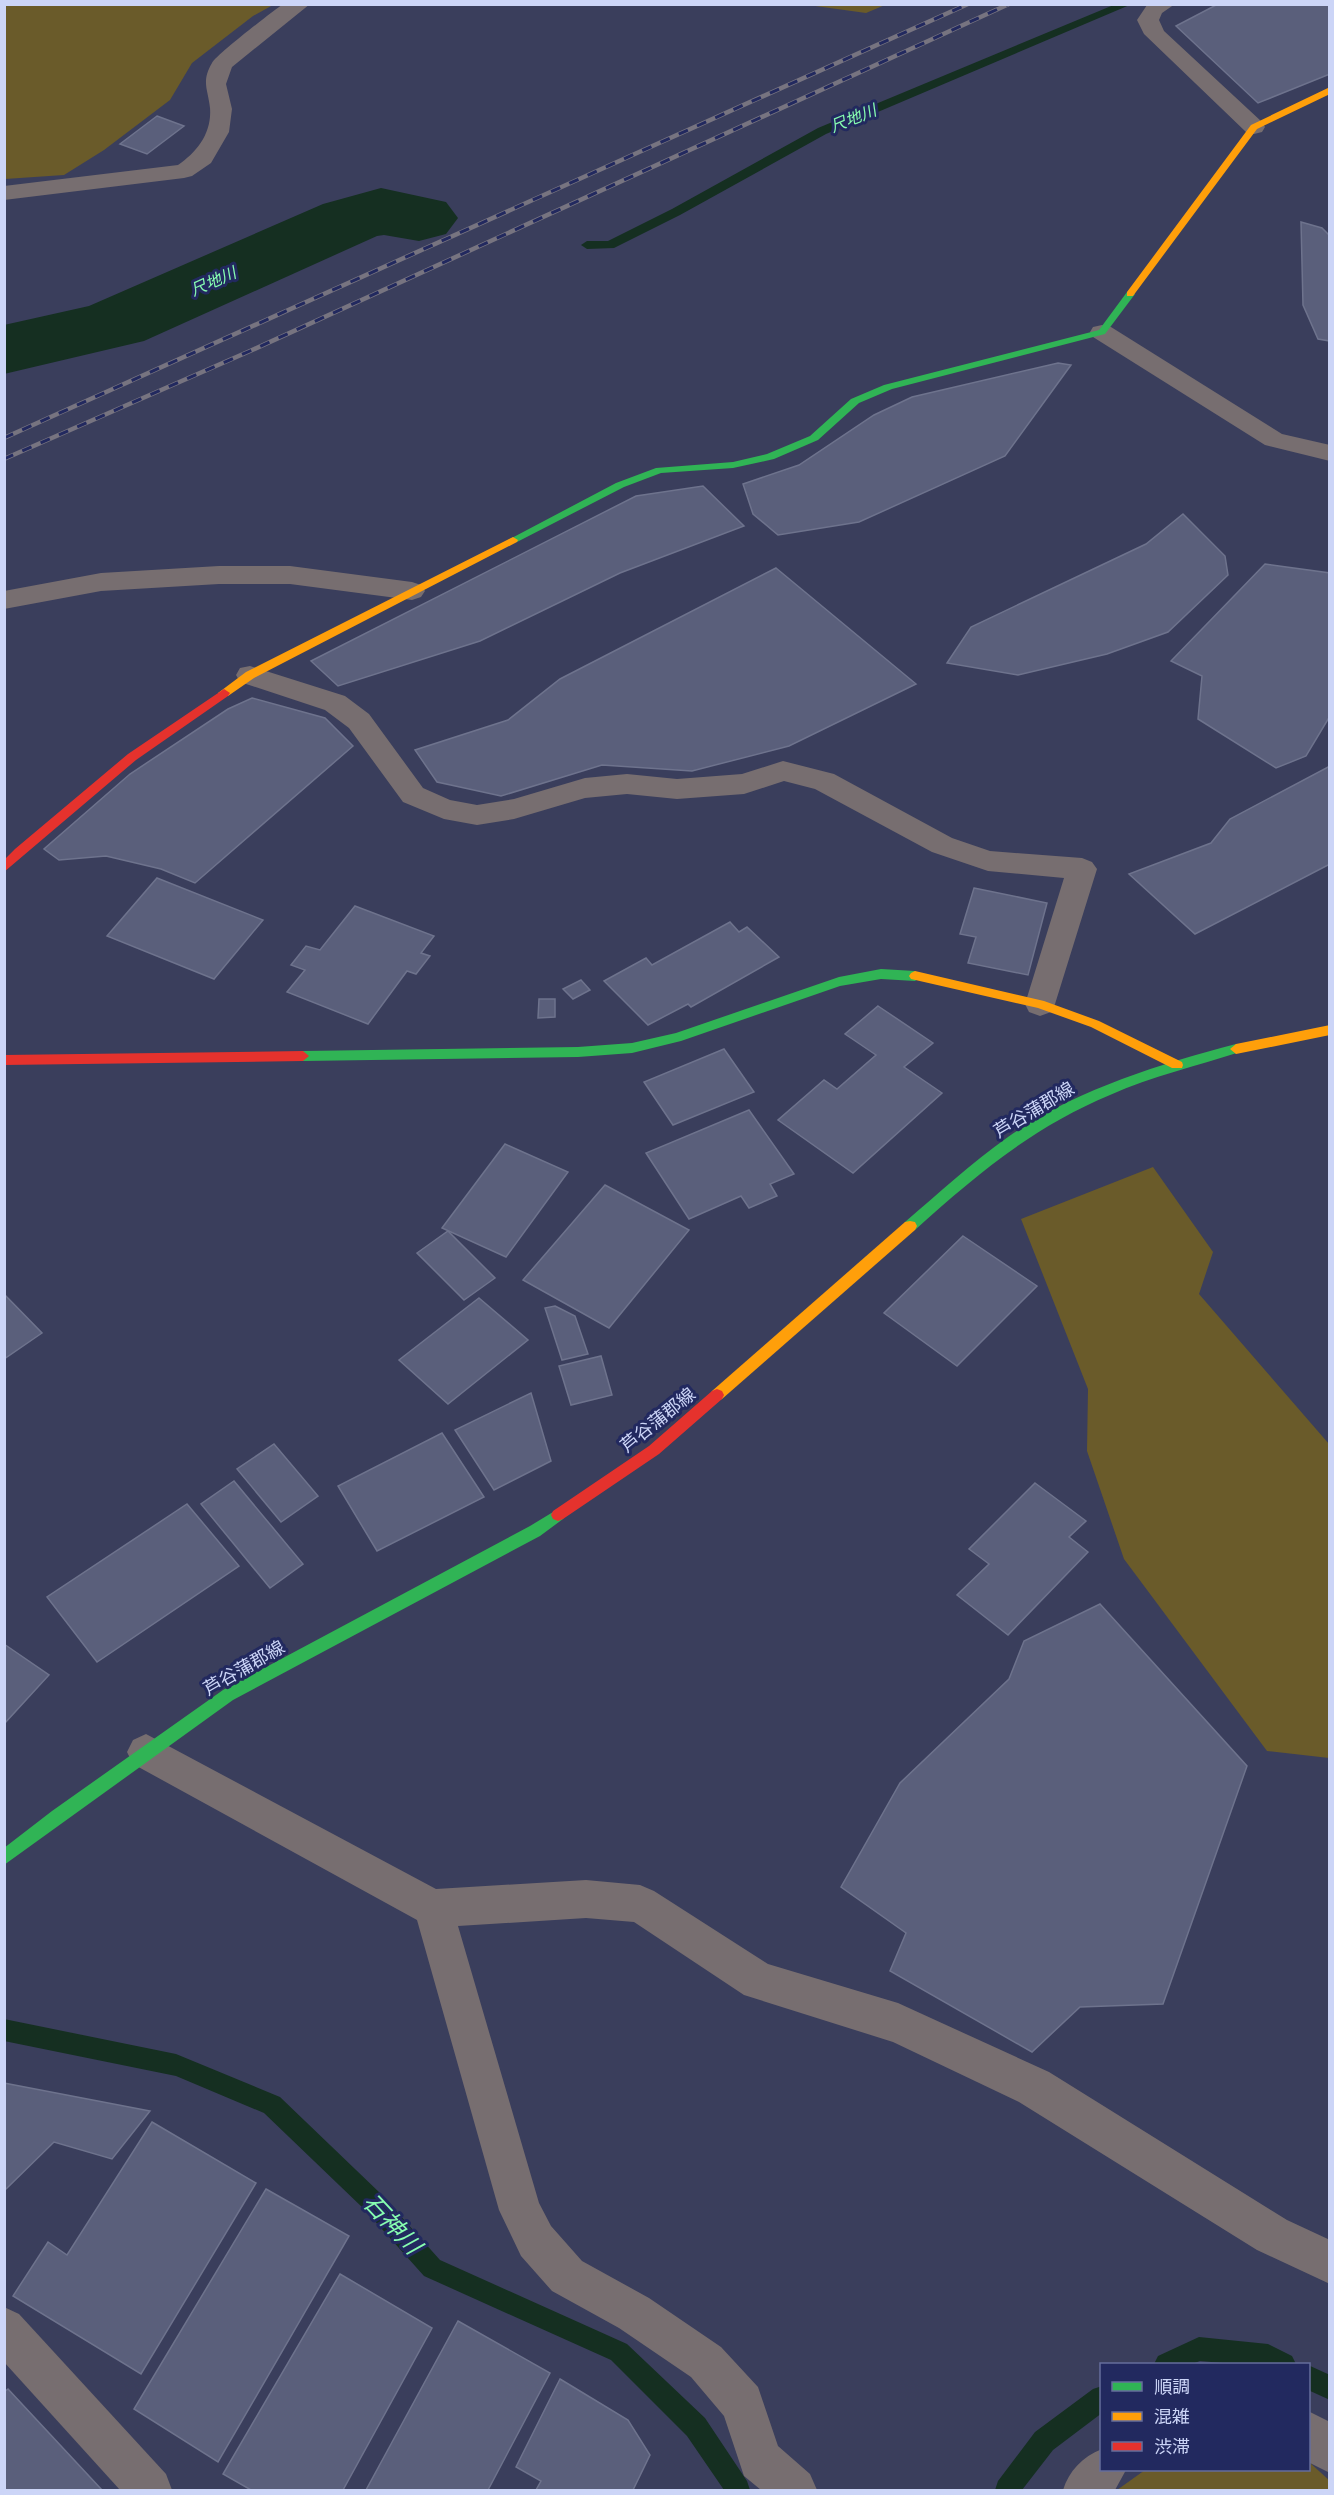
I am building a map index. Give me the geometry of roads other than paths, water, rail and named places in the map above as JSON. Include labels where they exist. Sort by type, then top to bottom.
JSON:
[{"type":"street","points":[[4,193],[184,171],[203,158],[218,132],[221,109],[215,84],[222,64],[289,10],[300,4]]},
{"type":"street","points":[[1165,4],[1154,9],[1148,20],[1155,34],[1254,127]]},
{"type":"street","points":[[4,868],[19,852],[132,757],[250,675],[620,485],[660,470],[733,465],[770,457],[814,438],[855,401],[888,387],[1102,332],[1254,127],[1329,90]]},
{"type":"street","points":[[1102,332],[1274,440],[1329,453]]},
{"type":"street","points":[[4,600],[101,582],[219,575],[290,575],[412,591]]},
{"type":"street","points":[[250,675],[335,703],[359,721],[413,795],[444,808],[477,815],[514,809],[585,788],[627,784],[677,789],[744,784],[783,771],[824,782],[942,845],[988,861],[1082,869],[1040,1004]]},
{"type":"street","points":[[4,1060],[578,1052],[632,1048],[677,1038],[839,982],[881,974],[924,977],[1040,1004],[1095,1024],[1177,1065]]},
{"type":"street","name":"芦谷蒲郡線","points":[[4,1858],[58,1816],[228,1695],[535,1532],[654,1450],[987,1159],[1043,1122],[1101,1092],[1177,1065],[1329,1030]]},
{"type":"street","points":[[146,1752],[433,1908],[586,1899],[640,1904],[758,1980],[898,2023],[1034,2087],[1272,2235],[1329,2263]]},
{"type":"street","points":[[433,1908],[520,2210],[536,2241],[567,2276],[634,2313],[706,2362],[742,2403],[760,2460],[794,2490]]},
{"type":"street","points":[[4,2329],[150,2490]]},
{"type":"street","points":[[1310,2435],[1329,2451]]},
{"type":"street","points":[[1084,2490],[1102,2471]]},
{"type":"waterway","name":"尺地川","points":[[587,245],[610,245],[676,212],[822,131],[1127,4]]},
{"type":"waterway","name":"尺地川","points":[[4,350],[115,324],[350,220],[381,211],[419,218]]},
{"type":"waterway","name":"石神川","points":[[4,2030],[176,2065],[272,2105],[372,2201],[432,2268],[619,2352],[696,2427],[738,2490]]},
{"type":"waterway","name":"石神川","points":[[1168,2363],[1199,2349],[1268,2356],[1282,2363]]},
{"type":"waterway","name":"石神川","points":[[1310,2378],[1330,2388]]},
{"type":"waterway","name":"石神川","points":[[1007,2490],[1044,2441],[1100,2399]]},
{"type":"railway","points":[[4,438],[968,4]]},
{"type":"railway","points":[[4,459],[250,351],[1009,4]]}]
